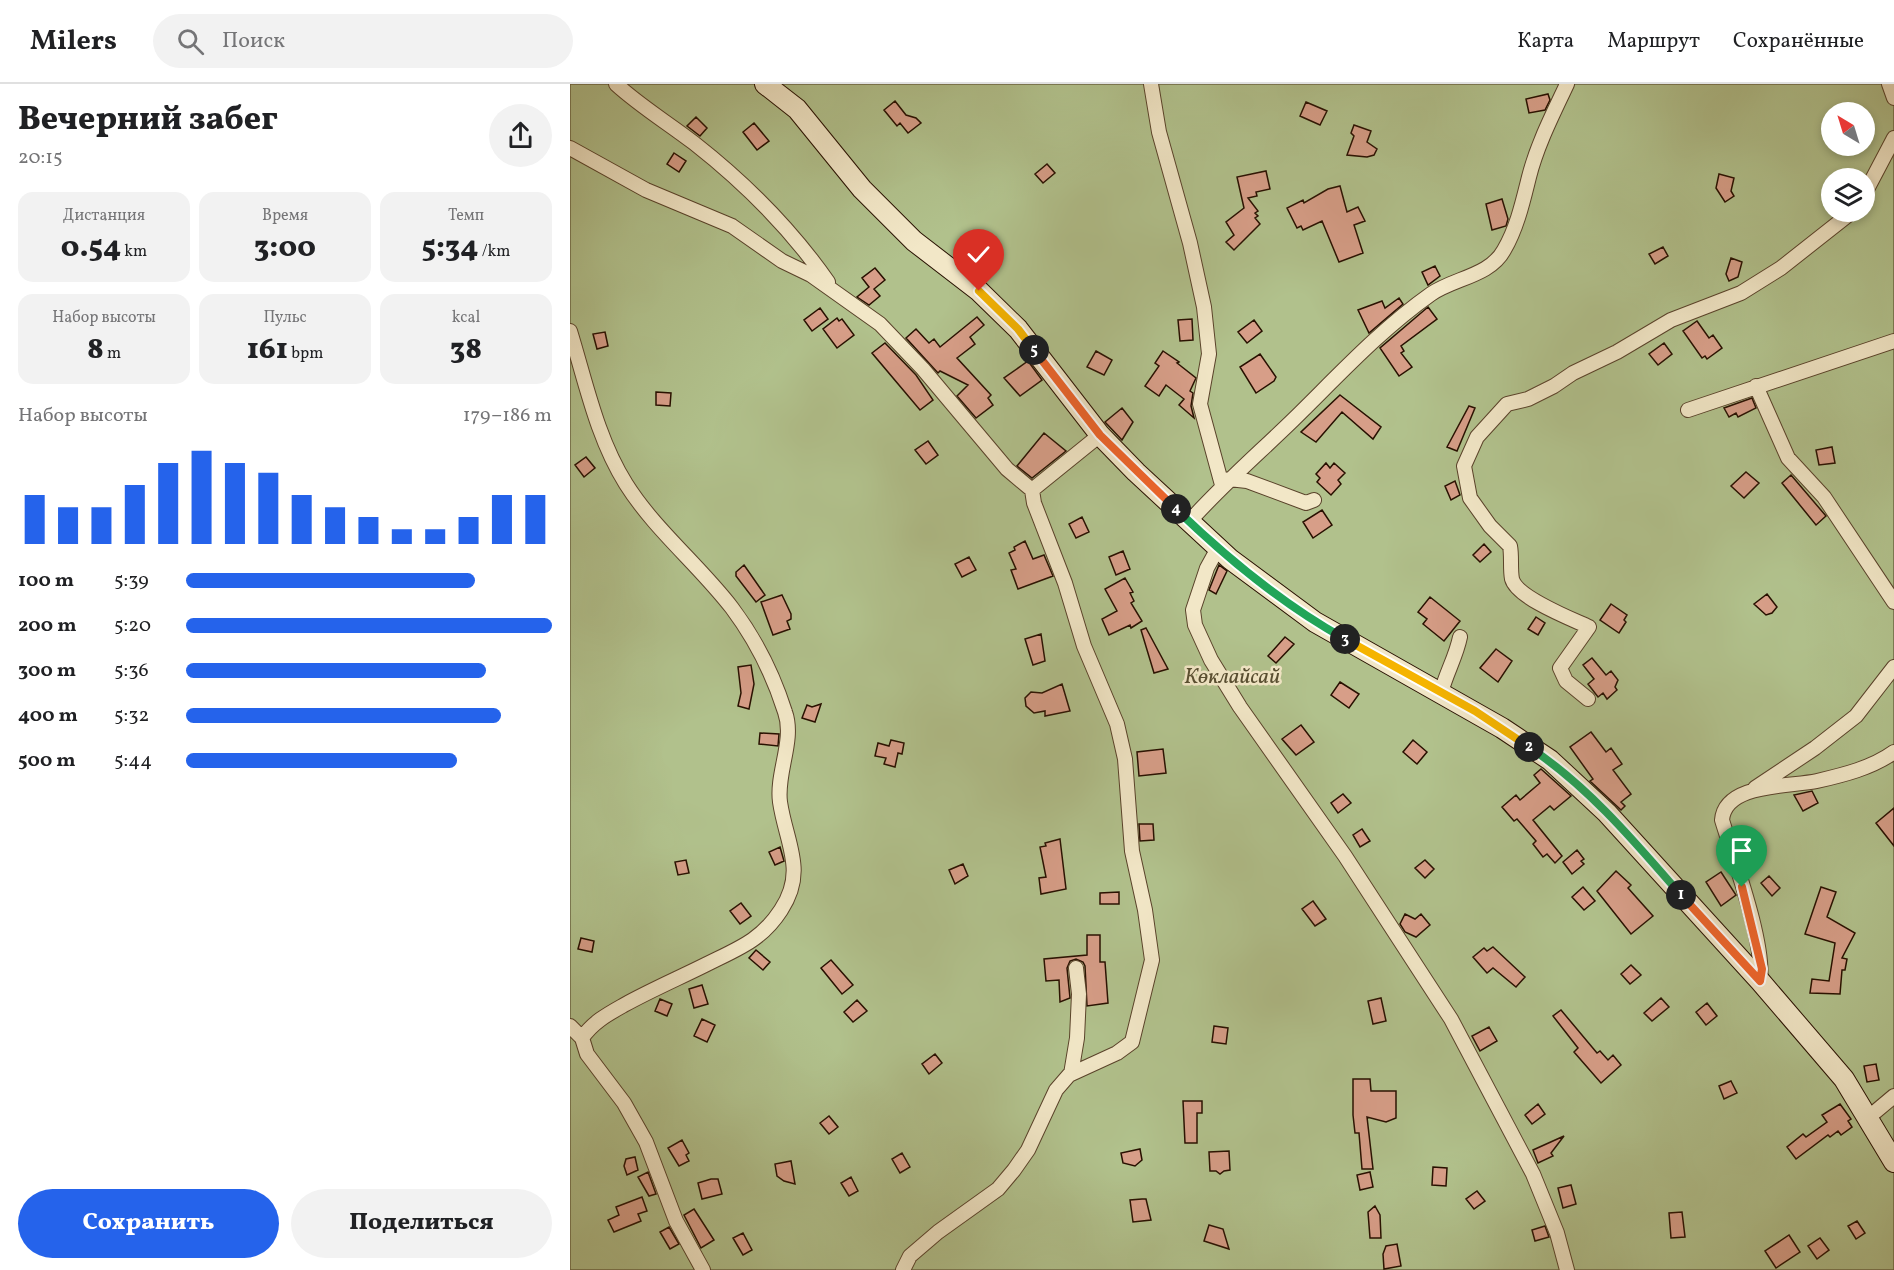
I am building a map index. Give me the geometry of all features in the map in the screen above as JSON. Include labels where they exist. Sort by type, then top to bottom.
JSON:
[{"type":"street","points":[[616,84],[632,99],[695,144],[768,208],[790,232],[835,291]]},
{"type":"street","points":[[765,84],[797,110],[862,189],[908,234],[979,291],[1018,329],[1100,435],[1218,548],[1278,597],[1315,622],[1502,728],[1550,760],[1578,786],[1625,832],[1760,981],[1844,1079],[1869,1117],[1894,1162]]},
{"type":"street","points":[[1151,84],[1159,132],[1190,243],[1204,307],[1209,354],[1200,404],[1225,482]]},
{"type":"street","points":[[1189,522],[1225,482],[1293,420],[1371,343],[1432,293],[1455,280],[1480,273],[1504,252],[1525,199],[1529,176],[1567,84]]},
{"type":"street","points":[[1889,84],[1894,98]]},
{"type":"street","points":[[1875,174],[1894,138]]},
{"type":"street","points":[[570,148],[646,190],[732,226],[782,261],[811,275],[880,324],[923,369],[1006,469],[1032,490],[1034,503],[1065,583],[1084,646],[1117,724],[1125,759],[1132,851],[1145,910],[1152,960],[1132,1042],[1113,1055],[1071,1074],[1056,1090],[1028,1150],[998,1189],[938,1232],[910,1256],[903,1270]]},
{"type":"street","points":[[1588,699],[1566,681],[1560,668],[1588,627],[1537,602],[1518,589],[1512,580],[1510,546],[1490,526],[1470,498],[1464,466],[1477,437],[1507,404],[1528,399],[1554,386],[1573,373],[1671,320],[1741,293],[1781,268],[1839,222]]},
{"type":"street","points":[[570,331],[601,434],[627,485],[660,528],[732,608],[770,667],[786,715],[787,731],[780,800],[795,868],[792,892],[782,909],[770,926],[743,948],[633,1000],[591,1025],[582,1038]]},
{"type":"street","points":[[1688,410],[1894,341]]},
{"type":"street","points":[[1756,386],[1788,458],[1824,496],[1894,602]]},
{"type":"street","points":[[1032,490],[1100,435]]},
{"type":"street","points":[[1225,482],[1247,481],[1306,503],[1314,500]]},
{"type":"street","points":[[1218,548],[1207,568],[1193,610],[1195,625],[1211,660],[1240,707],[1359,876],[1451,1019],[1533,1174],[1557,1233],[1567,1270]]},
{"type":"street","points":[[1441,693],[1460,637]]},
{"type":"street","points":[[1760,981],[1762,969],[1722,820],[1723,810],[1727,804],[1815,748],[1856,716],[1894,667]]},
{"type":"street","points":[[1749,792],[1782,785],[1815,782],[1869,766],[1894,752]]},
{"type":"street","points":[[1071,1074],[1077,1038],[1079,994],[1076,968]]},
{"type":"street","points":[[570,1026],[582,1038],[587,1054],[624,1103],[646,1142],[676,1221],[703,1270]]},
{"type":"street","points":[[1113,1055],[1129,1055],[1134,1060]]},
{"type":"street","points":[[1869,1117],[1894,1096]]},
{"type":"green space","name":"Көклайсай","points":[[570,84],[1894,84],[1894,1270],[570,1270]]},
{"type":"building","points":[[1548,94],[1550,100],[1545,110],[1529,113],[1526,99]]},
{"type":"building","points":[[895,101],[906,115],[916,118],[921,123],[908,133],[900,123],[897,126],[884,110]]},
{"type":"building","points":[[1306,102],[1327,111],[1320,125],[1300,116]]},
{"type":"building","points":[[696,117],[707,128],[700,136],[687,126]]},
{"type":"building","points":[[754,123],[769,141],[757,150],[743,132]]},
{"type":"building","points":[[1354,125],[1371,131],[1367,142],[1377,149],[1374,155],[1367,157],[1347,155],[1354,136],[1351,133]]},
{"type":"building","points":[[674,153],[686,161],[679,172],[667,164]]},
{"type":"building","points":[[1047,164],[1055,173],[1043,183],[1035,174]]},
{"type":"building","points":[[1266,171],[1270,189],[1256,192],[1257,196],[1248,198],[1258,211],[1255,213],[1258,216],[1255,218],[1260,224],[1234,250],[1226,242],[1234,235],[1226,222],[1244,208],[1237,177]]},
{"type":"building","points":[[1719,174],[1734,178],[1731,191],[1734,196],[1725,202],[1716,188]]},
{"type":"building","points":[[1340,186],[1347,212],[1358,207],[1365,221],[1354,225],[1363,253],[1339,262],[1322,221],[1303,230],[1301,226],[1297,228],[1287,208],[1303,200],[1304,203],[1328,189]]},
{"type":"building","points":[[1502,199],[1508,219],[1506,226],[1492,230],[1486,204]]},
{"type":"building","points":[[1663,247],[1668,256],[1655,264],[1649,254]]},
{"type":"building","points":[[1731,258],[1742,262],[1738,277],[1729,281],[1726,274]]},
{"type":"building","points":[[1435,266],[1440,276],[1428,285],[1422,272]]},
{"type":"building","points":[[875,268],[885,280],[874,289],[880,296],[869,305],[857,297],[869,287],[862,278]]},
{"type":"building","points":[[1399,298],[1403,304],[1369,333],[1358,310],[1382,301],[1385,308]]},
{"type":"building","points":[[1428,307],[1437,319],[1401,346],[1404,351],[1401,353],[1412,367],[1399,376],[1380,348]]},
{"type":"building","points":[[820,308],[828,319],[812,331],[804,320]]},
{"type":"building","points":[[977,317],[984,325],[970,337],[975,344],[957,358],[991,395],[988,398],[993,405],[976,418],[957,396],[968,385],[940,371],[938,373],[906,338],[916,329],[929,343],[934,339],[940,347]]},
{"type":"building","points":[[837,318],[839,321],[842,319],[854,335],[837,348],[823,329]]},
{"type":"building","points":[[1192,319],[1193,340],[1180,341],[1178,320]]},
{"type":"building","points":[[1254,320],[1262,331],[1247,343],[1238,332]]},
{"type":"building","points":[[1697,321],[1709,338],[1713,335],[1722,348],[1707,359],[1705,356],[1702,358],[1683,331]]},
{"type":"building","points":[[605,332],[608,346],[597,349],[593,334]]},
{"type":"building","points":[[885,343],[916,375],[933,400],[920,410],[872,353]]},
{"type":"building","points":[[1664,343],[1672,354],[1658,365],[1649,354]]},
{"type":"building","points":[[1096,351],[1112,360],[1104,375],[1087,367]]},
{"type":"building","points":[[1163,351],[1196,378],[1190,391],[1193,393],[1191,406],[1194,418],[1179,405],[1184,399],[1166,385],[1159,396],[1145,386],[1159,366],[1155,363]]},
{"type":"building","points":[[1260,354],[1276,377],[1274,381],[1256,393],[1240,367]]},
{"type":"building","points":[[1028,361],[1042,380],[1020,396],[1004,378]]},
{"type":"building","points":[[656,392],[671,393],[670,406],[656,405]]},
{"type":"building","points":[[1340,395],[1381,427],[1373,439],[1342,412],[1316,442],[1301,432]]},
{"type":"building","points":[[1752,398],[1756,408],[1738,417],[1736,413],[1729,417],[1724,408]]},
{"type":"building","points":[[1469,406],[1475,408],[1457,451],[1447,447]]},
{"type":"building","points":[[1122,408],[1133,422],[1122,440],[1105,422]]},
{"type":"building","points":[[1044,433],[1066,451],[1032,478],[1017,466]]},
{"type":"building","points":[[928,441],[938,455],[926,464],[915,450]]},
{"type":"building","points":[[1832,447],[1835,463],[1819,465],[1816,450]]},
{"type":"building","points":[[586,457],[595,468],[584,477],[575,465]]},
{"type":"building","points":[[1326,463],[1330,468],[1334,463],[1345,473],[1338,480],[1341,484],[1331,495],[1317,482],[1320,478],[1316,474]]},
{"type":"building","points":[[1746,472],[1759,483],[1744,498],[1731,486]]},
{"type":"building","points":[[1791,475],[1826,516],[1816,525],[1782,483]]},
{"type":"building","points":[[1455,481],[1460,495],[1451,500],[1445,486]]},
{"type":"building","points":[[1322,510],[1332,525],[1313,538],[1303,522]]},
{"type":"building","points":[[1082,517],[1089,532],[1076,538],[1069,524]]},
{"type":"building","points":[[1025,541],[1033,559],[1044,555],[1053,576],[1018,589],[1011,570],[1016,569],[1009,553]]},
{"type":"building","points":[[1484,544],[1491,552],[1480,562],[1473,555]]},
{"type":"building","points":[[1123,551],[1130,569],[1116,575],[1109,557]]},
{"type":"building","points":[[969,557],[976,570],[962,577],[955,564]]},
{"type":"building","points":[[744,565],[765,595],[756,602],[736,576],[736,572]]},
{"type":"building","points":[[1219,565],[1227,571],[1216,594],[1209,590]]},
{"type":"building","points":[[1125,578],[1133,592],[1130,593],[1134,601],[1131,603],[1142,621],[1131,628],[1130,625],[1109,635],[1102,619],[1117,611],[1105,589]]},
{"type":"building","points":[[1767,594],[1777,607],[1772,613],[1766,615],[1754,604]]},
{"type":"building","points":[[782,595],[791,614],[791,619],[787,621],[790,629],[773,635],[761,602]]},
{"type":"building","points":[[1430,597],[1460,621],[1444,641],[1423,624],[1427,619],[1418,612]]},
{"type":"building","points":[[1611,604],[1627,615],[1624,620],[1626,622],[1619,633],[1600,620]]},
{"type":"building","points":[[1536,617],[1545,623],[1538,635],[1528,629]]},
{"type":"building","points":[[1146,628],[1168,669],[1154,673],[1141,630]]},
{"type":"building","points":[[1041,634],[1045,661],[1033,665],[1025,639]]},
{"type":"building","points":[[1285,637],[1294,644],[1276,663],[1268,656]]},
{"type":"building","points":[[1496,649],[1512,661],[1498,682],[1480,668]]},
{"type":"building","points":[[1592,658],[1606,675],[1611,671],[1618,680],[1615,687],[1617,690],[1607,699],[1603,693],[1598,697],[1588,684],[1594,679],[1583,665]]},
{"type":"building","points":[[751,665],[754,684],[749,709],[738,706],[741,693],[738,667]]},
{"type":"building","points":[[1340,682],[1359,694],[1349,708],[1331,695]]},
{"type":"building","points":[[1062,684],[1070,711],[1045,716],[1045,711],[1034,713],[1026,706],[1025,698],[1031,692],[1042,693]]},
{"type":"building","points":[[821,704],[815,722],[802,718],[807,705],[812,707]]},
{"type":"building","points":[[1301,725],[1314,742],[1296,755],[1282,739]]},
{"type":"building","points":[[1591,732],[1606,752],[1611,748],[1622,764],[1613,770],[1631,794],[1621,802],[1625,806],[1621,810],[1590,781],[1593,779],[1570,747]]},
{"type":"building","points":[[760,733],[779,734],[778,746],[759,744]]},
{"type":"building","points":[[891,740],[904,743],[902,754],[898,753],[895,767],[884,764],[886,758],[875,756],[878,743],[889,746]]},
{"type":"building","points":[[1413,740],[1427,752],[1417,764],[1403,752]]},
{"type":"building","points":[[1163,749],[1166,773],[1139,776],[1137,752]]},
{"type":"building","points":[[1541,769],[1571,796],[1554,810],[1550,806],[1533,820],[1562,856],[1555,863],[1547,854],[1543,857],[1533,844],[1536,841],[1517,819],[1514,821],[1502,807],[1516,795],[1520,800],[1540,783],[1534,775]]},
{"type":"building","points":[[1812,791],[1818,803],[1803,811],[1794,795]]},
{"type":"building","points":[[1343,794],[1351,803],[1338,813],[1331,803]]},
{"type":"building","points":[[1894,808],[1894,846],[1876,823]]},
{"type":"building","points":[[1139,824],[1153,824],[1154,840],[1140,841]]},
{"type":"building","points":[[1362,829],[1370,841],[1360,847],[1353,835]]},
{"type":"building","points":[[1060,839],[1066,889],[1041,894],[1039,878],[1046,877],[1040,847],[1046,846],[1045,843]]},
{"type":"building","points":[[780,847],[784,861],[775,865],[769,852]]},
{"type":"building","points":[[1577,850],[1584,859],[1581,861],[1584,864],[1572,874],[1563,862]]},
{"type":"building","points":[[686,860],[689,873],[678,875],[675,862]]},
{"type":"building","points":[[1425,860],[1434,869],[1425,878],[1415,868]]},
{"type":"building","points":[[963,864],[968,876],[955,884],[949,870]]},
{"type":"building","points":[[1616,871],[1631,885],[1628,888],[1653,916],[1631,934],[1597,891]]},
{"type":"building","points":[[1721,872],[1736,895],[1721,906],[1706,882]]},
{"type":"building","points":[[1769,876],[1780,888],[1772,896],[1761,883]]},
{"type":"building","points":[[1583,887],[1595,901],[1584,910],[1572,897]]},
{"type":"building","points":[[1821,887],[1836,892],[1827,917],[1855,933],[1842,958],[1847,959],[1845,970],[1842,970],[1840,994],[1810,993],[1812,979],[1829,981],[1835,943],[1805,934]]},
{"type":"building","points":[[1119,892],[1119,904],[1100,904],[1100,893]]},
{"type":"building","points":[[1313,901],[1326,919],[1315,926],[1302,909]]},
{"type":"building","points":[[741,903],[751,916],[740,924],[730,911]]},
{"type":"building","points":[[1405,914],[1415,919],[1421,914],[1430,925],[1416,937],[1405,932],[1400,924]]},
{"type":"building","points":[[1087,935],[1100,935],[1100,962],[1105,962],[1108,1003],[1087,1006],[1085,966],[1083,962],[1076,959],[1070,961],[1067,968],[1070,998],[1060,1002],[1059,980],[1046,981],[1044,959],[1087,955]]},
{"type":"building","points":[[581,938],[594,941],[592,952],[578,949]]},
{"type":"building","points":[[1493,947],[1525,977],[1516,987],[1493,968],[1487,973],[1473,957],[1484,948],[1487,951]]},
{"type":"building","points":[[756,950],[770,962],[763,970],[749,958]]},
{"type":"building","points":[[831,960],[853,985],[842,994],[821,968]]},
{"type":"building","points":[[1631,965],[1641,975],[1630,984],[1621,974]]},
{"type":"building","points":[[702,985],[708,1004],[694,1008],[689,989]]},
{"type":"building","points":[[1381,998],[1386,1021],[1373,1024],[1368,1001]]},
{"type":"building","points":[[1661,998],[1669,1007],[1652,1021],[1644,1013]]},
{"type":"building","points":[[660,999],[672,1004],[667,1016],[655,1011]]},
{"type":"building","points":[[857,1000],[867,1011],[853,1022],[844,1012]]},
{"type":"building","points":[[1707,1003],[1717,1016],[1706,1025],[1696,1012]]},
{"type":"building","points":[[1561,1010],[1597,1053],[1600,1051],[1608,1060],[1613,1055],[1621,1065],[1601,1083],[1574,1052],[1578,1048],[1553,1016]]},
{"type":"building","points":[[702,1019],[715,1025],[707,1042],[694,1036]]},
{"type":"building","points":[[1214,1026],[1228,1028],[1226,1044],[1212,1042]]},
{"type":"building","points":[[1489,1027],[1497,1041],[1480,1051],[1472,1036]]},
{"type":"building","points":[[935,1054],[942,1063],[929,1074],[922,1064]]},
{"type":"building","points":[[1876,1064],[1879,1080],[1867,1082],[1864,1066]]},
{"type":"building","points":[[1353,1079],[1370,1079],[1371,1091],[1396,1091],[1396,1118],[1386,1122],[1367,1117],[1373,1169],[1362,1169],[1359,1133],[1355,1133],[1353,1115]]},
{"type":"building","points":[[1731,1081],[1737,1093],[1724,1099],[1719,1086]]},
{"type":"building","points":[[1183,1101],[1202,1101],[1202,1113],[1197,1113],[1197,1143],[1185,1143]]},
{"type":"building","points":[[1538,1104],[1545,1114],[1532,1124],[1525,1115]]},
{"type":"building","points":[[1840,1104],[1851,1119],[1848,1121],[1852,1127],[1841,1135],[1838,1131],[1830,1137],[1828,1135],[1796,1159],[1787,1147],[1803,1134],[1806,1137],[1827,1122],[1822,1115]]},
{"type":"building","points":[[829,1116],[838,1127],[829,1134],[820,1123]]},
{"type":"building","points":[[1564,1136],[1551,1153],[1553,1156],[1538,1163],[1533,1150]]},
{"type":"building","points":[[682,1140],[689,1153],[686,1155],[689,1161],[679,1166],[668,1148]]},
{"type":"building","points":[[1140,1149],[1142,1160],[1135,1166],[1123,1163],[1121,1153]]},
{"type":"building","points":[[1229,1151],[1230,1170],[1220,1174],[1210,1171],[1209,1152]]},
{"type":"building","points":[[902,1153],[910,1167],[900,1173],[892,1159]]},
{"type":"building","points":[[635,1157],[638,1170],[627,1175],[624,1166],[626,1159]]},
{"type":"building","points":[[791,1161],[795,1184],[777,1176],[775,1164]]},
{"type":"building","points":[[1433,1167],[1447,1168],[1446,1186],[1432,1185]]},
{"type":"building","points":[[648,1172],[656,1194],[649,1196],[638,1177]]},
{"type":"building","points":[[1370,1172],[1373,1187],[1360,1190],[1357,1175]]},
{"type":"building","points":[[851,1177],[858,1191],[849,1196],[841,1183]]},
{"type":"building","points":[[718,1179],[722,1194],[702,1199],[698,1183]]},
{"type":"building","points":[[1571,1185],[1576,1204],[1563,1208],[1558,1188]]},
{"type":"building","points":[[1477,1191],[1485,1201],[1474,1209],[1466,1199]]},
{"type":"building","points":[[642,1197],[647,1211],[638,1214],[641,1221],[614,1232],[608,1220],[619,1215],[616,1207]]},
{"type":"building","points":[[1146,1199],[1151,1220],[1133,1222],[1130,1200]]},
{"type":"building","points":[[1375,1206],[1380,1215],[1381,1238],[1370,1238],[1368,1212]]},
{"type":"building","points":[[694,1209],[714,1240],[701,1248],[684,1215]]},
{"type":"building","points":[[1682,1212],[1685,1237],[1671,1238],[1669,1213]]},
{"type":"building","points":[[1857,1221],[1865,1233],[1856,1239],[1848,1226]]},
{"type":"building","points":[[1209,1225],[1223,1229],[1229,1249],[1204,1241]]},
{"type":"building","points":[[1545,1226],[1549,1237],[1535,1241],[1532,1230]]},
{"type":"building","points":[[669,1227],[679,1244],[670,1249],[660,1232]]},
{"type":"building","points":[[743,1233],[752,1250],[743,1255],[733,1238]]},
{"type":"building","points":[[1789,1235],[1800,1252],[1776,1268],[1765,1251]]},
{"type":"building","points":[[1820,1238],[1829,1250],[1817,1259],[1808,1246]]},
{"type":"building","points":[[1397,1244],[1401,1266],[1384,1269],[1383,1254],[1386,1246]]},
{"type":"route","points":[[979,291],[1018,329],[1100,435],[1136,472],[1230,559],[1278,597],[1315,622],[1475,711],[1550,760],[1608,813],[1703,921],[1760,981],[1762,969],[1742,887]]}]
